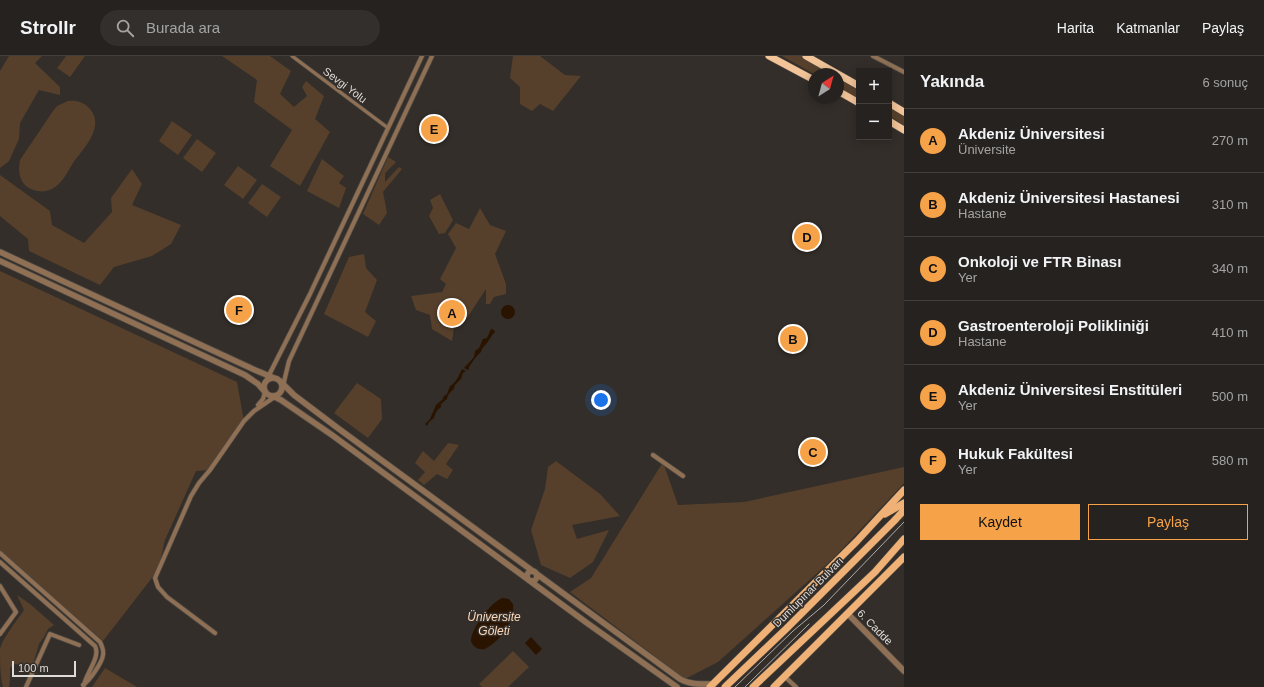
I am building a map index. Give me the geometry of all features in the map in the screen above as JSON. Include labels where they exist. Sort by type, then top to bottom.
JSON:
[{"type":"highway","points":[[769,56],[808,75]]},
{"type":"highway","points":[[779,56],[808,74]]},
{"type":"highway","points":[[806,56],[856,83]]},
{"type":"highway","points":[[811,56],[856,83]]},
{"type":"highway","points":[[844,95],[856,102]]},
{"type":"highway","points":[[891,104],[904,112]]},
{"type":"highway","points":[[892,123],[904,130]]},
{"type":"main road","points":[[712,686],[851,546],[904,490]]},
{"type":"main road","points":[[878,518],[904,503]]},
{"type":"main road","name":"Dumlupınar Bulvarı","points":[[725,687],[792,624],[904,510]]},
{"type":"main road","points":[[753,687],[875,572],[904,539]]},
{"type":"main road","points":[[774,687],[904,557]]},
{"type":"main road","points":[[712,686],[722,683],[732,687]]},
{"type":"street","name":"Sevgi Yolu","points":[[292,56],[388,128]]},
{"type":"street","points":[[254,410],[281,392],[276,381],[310,294],[422,56]]},
{"type":"street","points":[[873,56],[904,72]]},
{"type":"street","points":[[215,633],[158,588],[155,578],[191,496],[199,483],[210,470],[244,421],[263,400],[265,392],[264,386],[276,381],[289,361],[431,57]]},
{"type":"street","points":[[0,252],[276,381],[333,425],[627,641],[684,681],[691,684],[712,686]]},
{"type":"street","points":[[0,261],[245,375],[258,384],[270,396],[281,400],[332,435],[677,687]]},
{"type":"street","points":[[653,455],[683,476]]},
{"type":"street","points":[[0,553],[100,642],[103,649],[102,659],[83,686]]},
{"type":"street","points":[[0,562],[95,646],[97,654],[84,680],[83,686]]},
{"type":"street","points":[[529,580],[532,581],[536,579],[537,575],[534,572]]},
{"type":"street","points":[[0,586],[16,612],[0,634]]},
{"type":"street","name":"6. Cadde","points":[[848,614],[904,671]]},
{"type":"street","points":[[26,687],[50,634],[79,645]]},
{"type":"street","points":[[622,647],[627,641]]},
{"type":"street","points":[[784,677],[796,687]]},
{"type":"shaded area","points":[[9,56],[42,56],[35,63],[60,87],[60,95],[39,90],[20,123],[19,139],[9,161],[0,168],[0,71]]},
{"type":"shaded area","points":[[66,56],[85,56],[70,77],[57,68]]},
{"type":"shaded area","points":[[222,56],[270,56],[291,71],[280,94],[294,107],[307,96],[302,87],[306,81],[324,96],[315,119],[330,132],[300,186],[270,166],[292,130],[254,102],[257,80]]},
{"type":"shaded area","points":[[513,56],[540,56],[565,75],[581,76],[553,111],[540,104],[532,111],[520,104],[520,87],[510,78]]},
{"type":"shaded area","points":[[782,56],[804,56],[824,68],[808,68],[808,71]]},
{"type":"shaded area","points":[[844,80],[856,87],[856,98],[844,91]]},
{"type":"shaded area","points":[[68,101],[80,102],[90,109],[94,116],[94,130],[87,144],[56,187],[46,191],[32,190],[26,186],[20,177],[20,160],[57,106]]},
{"type":"shaded area","points":[[892,108],[904,115],[904,125],[892,118]]},
{"type":"shaded area","points":[[172,121],[192,135],[178,155],[159,141]]},
{"type":"shaded area","points":[[197,139],[216,153],[202,172],[183,158]]},
{"type":"shaded area","points":[[388,157],[396,162],[385,173],[385,182],[399,167],[402,169],[383,192],[387,213],[379,225],[363,214]]},
{"type":"shaded area","points":[[322,159],[344,176],[339,183],[346,188],[339,208],[307,191]]},
{"type":"shaded area","points":[[238,166],[257,180],[243,199],[224,185]]},
{"type":"shaded area","points":[[132,169],[142,184],[132,205],[181,225],[171,244],[152,256],[114,267],[100,285],[29,251],[28,239],[0,216],[0,175],[50,211],[52,225],[84,243],[112,212],[111,198]]},
{"type":"shaded area","points":[[262,184],[281,197],[267,217],[248,203]]},
{"type":"shaded area","points":[[440,194],[453,220],[445,233],[439,234],[429,216],[433,208],[430,200]]},
{"type":"shaded area","points":[[480,208],[490,225],[506,231],[495,254],[506,284],[506,294],[494,297],[490,304],[486,304],[486,289],[467,318],[457,307],[452,341],[432,329],[430,315],[416,310],[411,296],[442,292],[446,284],[440,279],[456,248],[448,234],[456,223],[469,229]]},
{"type":"shaded area","points":[[364,254],[366,268],[377,280],[365,312],[376,321],[368,337],[324,314],[349,257]]},
{"type":"shaded area","points":[[0,271],[237,382],[244,421],[210,470],[196,471],[165,540],[158,570],[103,641],[0,551]]},
{"type":"shaded area","points":[[357,383],[381,399],[382,419],[368,438],[334,413]]},
{"type":"shaded area","points":[[448,443],[459,445],[446,464],[453,470],[447,479],[437,474],[424,485],[418,480],[425,472],[415,463],[423,451],[434,461]]},
{"type":"shaded area","points":[[556,461],[600,494],[620,516],[572,525],[577,539],[609,530],[593,562],[570,578],[541,565],[531,530],[545,489],[548,467]]},
{"type":"shaded area","points":[[663,462],[678,505],[744,502],[904,467],[904,483],[834,558],[718,662],[685,679],[570,592],[591,578]]},
{"type":"shaded area","points":[[17,595],[54,625],[48,629],[39,644],[32,668],[15,664],[10,668],[9,687],[3,687],[0,668],[1,646],[6,635],[24,610]]},
{"type":"shaded area","points":[[513,651],[529,667],[508,687],[482,687],[479,684]]},
{"type":"shaded area","points":[[105,668],[137,687],[92,687]]},
{"type":"water","points":[[505,305],[511,305],[515,309],[515,315],[511,319],[505,319],[501,315],[501,309]]},
{"type":"water","points":[[491,329],[495,332],[473,361],[469,369],[464,368],[474,357],[475,351],[479,348],[483,339],[487,338]]},
{"type":"water","points":[[462,369],[466,371],[455,385],[454,389],[449,393],[447,399],[441,404],[441,407],[436,412],[434,418],[427,426],[425,424],[430,419],[436,405],[447,394],[450,386],[456,381]]},
{"type":"water","name":"Üniversite Göleti","points":[[503,598],[509,599],[513,604],[512,618],[506,630],[491,646],[485,649],[476,648],[471,641],[474,630],[482,616],[493,604]]},
{"type":"water","points":[[531,637],[542,649],[536,655],[525,643]]},
{"type":"tram line","points":[[735,687],[793,631],[824,605],[904,522]]},
{"type":"tram line","points":[[745,687],[809,624]]},
{"type":"place","name":"Akdeniz Üniversitesi Enstitüleri","points":[[434,129]]},
{"type":"place","name":"Gastroenteroloji Polikliniği","points":[[807,237]]},
{"type":"place","name":"Hukuk Fakültesi","points":[[239,310]]},
{"type":"place","name":"Akdeniz Üniversitesi","points":[[452,313]]},
{"type":"place","name":"Akdeniz Üniversitesi Hastanesi","points":[[793,339]]},
{"type":"place","name":"Onkoloji ve FTR Binası","points":[[813,452]]}]
